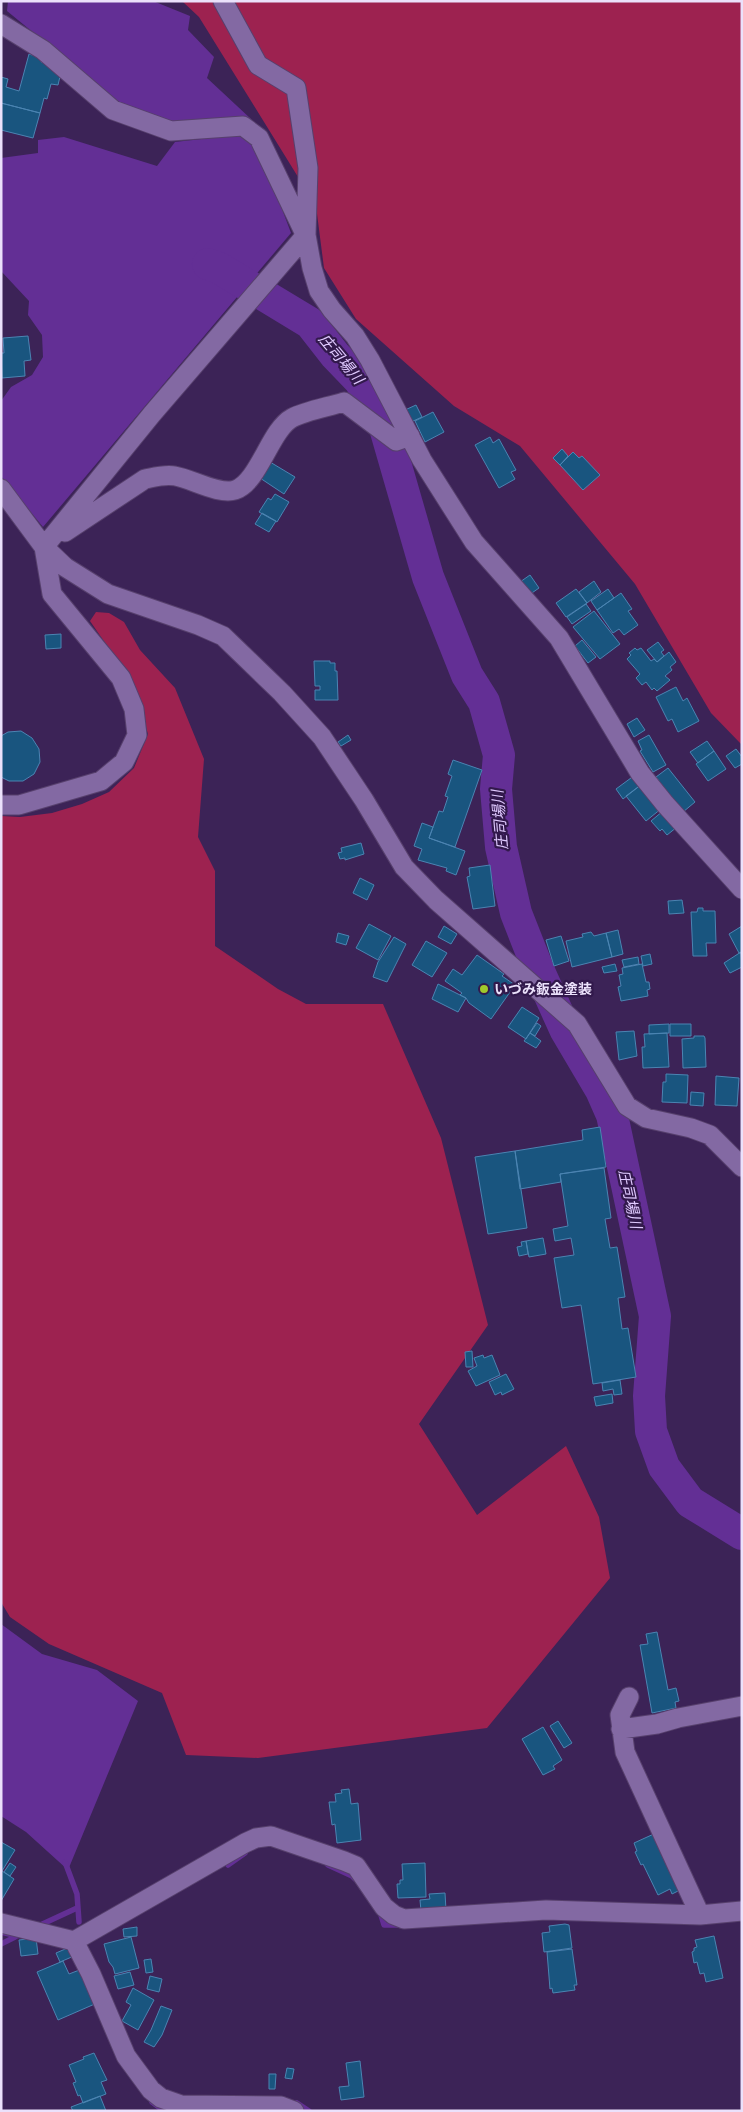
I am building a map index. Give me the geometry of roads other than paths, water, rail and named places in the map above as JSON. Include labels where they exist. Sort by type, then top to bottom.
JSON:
[{"type":"street","points":[[223,1],[258,65],[296,88],[308,168],[306,235],[312,268],[319,291],[332,310],[355,336],[370,360],[422,460],[474,542],[559,638],[640,773],[701,845],[742,889]]},
{"type":"street","points":[[1,24],[43,50],[113,110],[171,131],[244,126],[259,138],[306,235]]},
{"type":"street","points":[[1,805],[19,805],[100,781],[124,762],[137,735],[134,709],[121,678],[52,594],[44,547],[152,414],[306,235]]},
{"type":"street","points":[[44,547],[102,506],[145,479],[175,476],[218,489],[234,490],[246,484],[282,428],[291,418],[344,402],[396,441],[410,436]]},
{"type":"street","points":[[1,489],[44,547],[65,567],[108,594],[198,625],[223,636],[282,693],[322,737],[364,800],[404,867],[436,900],[577,1024],[627,1106],[646,1118],[691,1128],[710,1136],[742,1167]]},
{"type":"street","points":[[629,1697],[620,1715],[626,1752],[700,1915]]},
{"type":"street","points":[[621,1729],[657,1724],[678,1718],[742,1706]]},
{"type":"street","points":[[1,1922],[74,1941],[245,1843],[256,1838],[271,1836],[356,1866],[384,1907],[394,1915],[404,1919],[546,1910],[700,1915],[742,1910]]},
{"type":"street","points":[[74,1941],[91,1974],[126,2056],[151,2090],[161,2098],[181,2105],[281,2106],[294,2111]]},
{"type":"waterway","name":"庄司場川","points":[[208,264],[219,268],[310,323],[335,355],[360,381],[383,421],[428,577],[467,675],[484,702],[499,755],[496,789],[501,847],[516,913],[538,969],[565,1029],[601,1090],[612,1115],[655,1316],[649,1396],[651,1431],[664,1467],[690,1502],[742,1534]]},
{"type":"waterway","points":[[228,1865],[245,1853]]},
{"type":"waterway","points":[[65,1862],[77,1894],[79,1922]]},
{"type":"waterway","points":[[328,1865],[355,1879]]},
{"type":"waterway","points":[[36,1927],[77,1908]]},
{"type":"waterway","points":[[380,1912],[384,1925],[399,1925]]},
{"type":"waterway","points":[[1,1932],[17,1936]]},
{"type":"waterway","points":[[1,1944],[15,1937]]},
{"type":"waterway","points":[[152,2102],[164,2111]]},
{"type":"waterway","points":[[297,2103],[309,2111]]},
{"type":"place","name":"いづみ鈑金塗装","points":[[484,989]]}]
